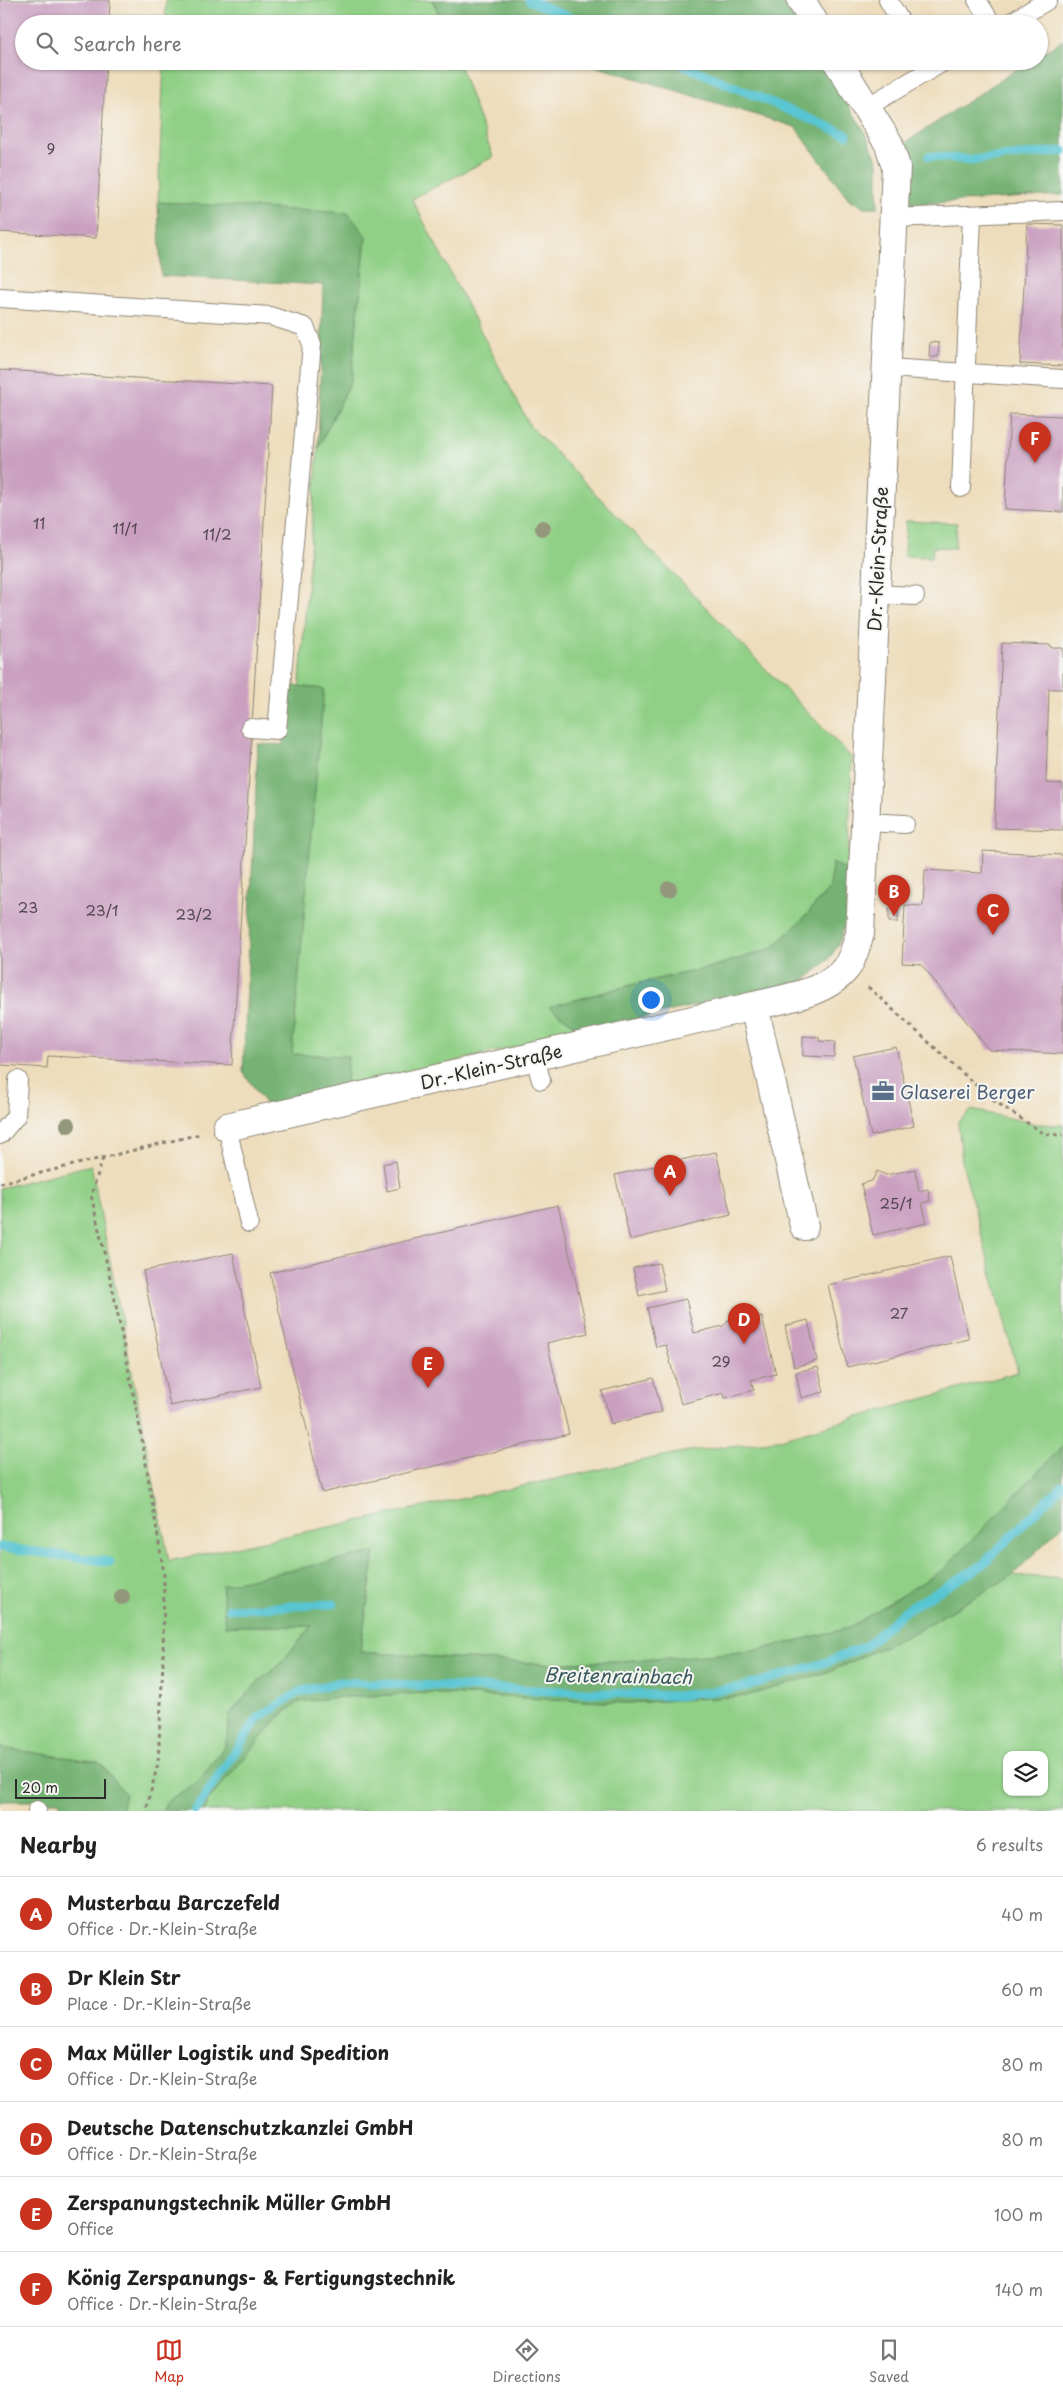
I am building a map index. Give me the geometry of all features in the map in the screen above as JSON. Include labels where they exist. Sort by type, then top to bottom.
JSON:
[{"type":"street","points":[[801,0],[810,15]]},
{"type":"street","name":"Dr.-Klein-Straße","points":[[228,1127],[538,1068],[812,991],[834,980],[846,967],[860,934],[896,167],[889,144],[843,70]]},
{"type":"street","points":[[754,1006],[804,1226]]},
{"type":"lane","points":[[888,0],[897,15]]},
{"type":"lane","points":[[977,0],[986,15]]},
{"type":"lane","points":[[1023,15],[1048,0]]},
{"type":"lane","points":[[867,107],[924,70]]},
{"type":"lane","points":[[894,218],[1063,211]]},
{"type":"lane","points":[[961,488],[972,215]]},
{"type":"lane","points":[[0,298],[270,316],[305,327],[312,344],[277,730],[250,728]]},
{"type":"lane","points":[[887,368],[1063,379]]},
{"type":"lane","points":[[876,594],[915,596]]},
{"type":"lane","points":[[865,822],[905,824]]},
{"type":"lane","points":[[0,1135],[16,1116],[18,1080]]},
{"type":"lane","points":[[228,1127],[249,1223]]},
{"type":"path","points":[[846,967],[990,1098],[1044,1134],[1063,1135]]},
{"type":"path","points":[[0,1183],[228,1127]]},
{"type":"path","points":[[103,1158],[91,1195],[114,1295],[141,1434],[164,1574],[163,1663],[158,1763],[146,1811]]},
{"type":"green space","points":[[166,0],[432,0],[440,15],[165,15]]},
{"type":"green space","points":[[432,0],[782,0],[791,15],[440,15]]},
{"type":"green space","points":[[1063,40],[1063,195],[911,204],[905,143],[1015,70],[1048,70],[1048,49]]},
{"type":"green space","points":[[164,70],[461,70],[493,157],[412,199],[530,426],[852,758],[848,871],[832,863],[830,888],[801,921],[771,949],[712,967],[635,984],[550,1007],[583,1031],[267,1106],[318,448],[351,381],[366,236],[158,202]]},
{"type":"green space","points":[[608,70],[826,70],[864,130],[878,162],[878,207],[864,207],[849,199],[795,127]]},
{"type":"green space","points":[[158,202],[348,213],[366,236],[351,381],[318,448],[323,285],[161,276]]},
{"type":"green space","points":[[906,521],[957,523],[955,548],[933,547],[932,557],[904,556]]},
{"type":"green space","points":[[290,685],[324,689],[292,1054],[348,1056],[346,1088],[267,1106],[243,1072],[258,744],[283,745]]},
{"type":"green space","points":[[832,863],[848,871],[845,920],[842,933],[838,945],[830,957],[819,969],[803,981],[583,1031],[549,1007],[635,984],[712,967],[771,949],[801,921],[830,888]]},
{"type":"green space","points":[[972,1110],[1037,1124],[1063,1125],[1063,1446],[944,1569],[849,1628],[754,1651],[658,1659],[546,1664],[360,1652],[375,1553],[225,1626],[312,1626],[281,1663],[258,1682],[230,1714],[226,1744],[199,1781],[166,1802],[163,1811],[121,1811],[125,1794],[99,1762],[0,1748],[0,1188],[91,1165],[169,1561],[682,1452],[777,1440],[1018,1372],[962,1162],[958,1122]]},
{"type":"green space","points":[[1063,1446],[1063,1525],[1013,1575],[913,1633],[830,1671],[746,1696],[627,1703],[425,1693],[328,1698],[298,1702],[277,1719],[207,1802],[205,1811],[163,1811],[166,1802],[199,1781],[226,1744],[230,1714],[258,1682],[281,1663],[312,1626],[225,1626],[222,1585],[375,1552],[360,1652],[546,1664],[658,1659],[754,1651],[849,1628],[944,1569]]},
{"type":"green space","points":[[1013,1575],[1063,1579],[1063,1811],[205,1811],[207,1802],[277,1719],[298,1702],[328,1698],[425,1693],[627,1703],[746,1696],[831,1671],[913,1633]]},
{"type":"green space","points":[[0,1748],[99,1762],[125,1794],[121,1811],[60,1811],[60,1801],[0,1801]]},
{"type":"building","points":[[0,0],[110,0],[109,15],[15,15],[15,70],[105,70],[96,238],[0,232]]},
{"type":"building","points":[[1027,224],[1063,225],[1063,366],[1020,364]]},
{"type":"building","points":[[930,342],[939,343],[938,357],[929,357]]},
{"type":"building","points":[[0,370],[272,386],[232,1065],[48,1056],[47,1068],[0,1065]]},
{"type":"building","points":[[1010,414],[1063,416],[1063,512],[1005,509]]},
{"type":"building","points":[[1002,643],[1051,645],[1051,648],[1063,648],[1063,689],[1049,689],[1046,783],[1063,784],[1063,830],[994,828]]},
{"type":"building","points":[[983,851],[1063,855],[1063,1054],[989,1050],[921,964],[902,963],[905,905],[923,906],[925,870],[982,873]]},
{"type":"building","points":[[889,909],[898,909],[898,922],[889,922]]},
{"type":"building","points":[[803,1036],[819,1037],[819,1041],[835,1042],[834,1057],[803,1056]]},
{"type":"building","name":"Glaserei Berger","points":[[896,1047],[914,1126],[871,1136],[853,1056]]},
{"type":"building","points":[[716,1152],[731,1215],[630,1240],[615,1175]]},
{"type":"building","points":[[396,1161],[400,1188],[387,1191],[383,1164]]},
{"type":"building","points":[[915,1169],[919,1191],[928,1189],[930,1201],[922,1203],[927,1223],[873,1235],[861,1184],[872,1181],[877,1171],[886,1175]]},
{"type":"building","points":[[558,1205],[588,1333],[547,1343],[569,1434],[322,1493],[270,1273]]},
{"type":"building","points":[[233,1253],[261,1387],[170,1406],[143,1271]]},
{"type":"building","points":[[950,1256],[969,1339],[847,1367],[828,1285]]},
{"type":"building","points":[[659,1263],[665,1290],[639,1296],[633,1268]]},
{"type":"building","points":[[686,1299],[694,1333],[723,1326],[740,1309],[746,1320],[762,1317],[776,1374],[751,1380],[754,1390],[725,1398],[724,1393],[681,1404],[666,1345],[656,1347],[647,1308]]},
{"type":"building","points":[[808,1320],[817,1361],[794,1367],[785,1326]]},
{"type":"building","points":[[818,1367],[824,1392],[801,1398],[796,1372]]},
{"type":"building","points":[[653,1378],[662,1412],[611,1424],[602,1391]]},
{"type":"waterway","points":[[529,0],[564,15]]},
{"type":"waterway","points":[[695,70],[847,135]]},
{"type":"waterway","points":[[929,156],[971,160],[1063,151]]},
{"type":"waterway","name":"Breitenrainbach","points":[[195,1811],[258,1718],[299,1692],[341,1682],[677,1696],[743,1687],[827,1662],[866,1646],[903,1612],[981,1566],[1063,1485]]},
{"type":"waterway","name":"Breitenrainbach","points":[[0,1547],[110,1562]]},
{"type":"waterway","name":"Breitenrainbach","points":[[229,1609],[334,1604]]},
{"type":"place","name":"König Zerspanungs- & Fertigungstechnik","points":[[1035,463]]},
{"type":"place","name":"Dr Klein Str","points":[[894,916]]},
{"type":"place","name":"Max Müller Logistik und Spedition","points":[[993,935]]},
{"type":"place","name":"Glaserei Berger","points":[[883,1091]]},
{"type":"place","name":"Musterbau Barczefeld","points":[[670,1196]]},
{"type":"place","name":"Deutsche Datenschutzkanzlei GmbH","points":[[744,1344]]},
{"type":"place","name":"Zerspanungstechnik Müller GmbH","points":[[428,1388]]}]
